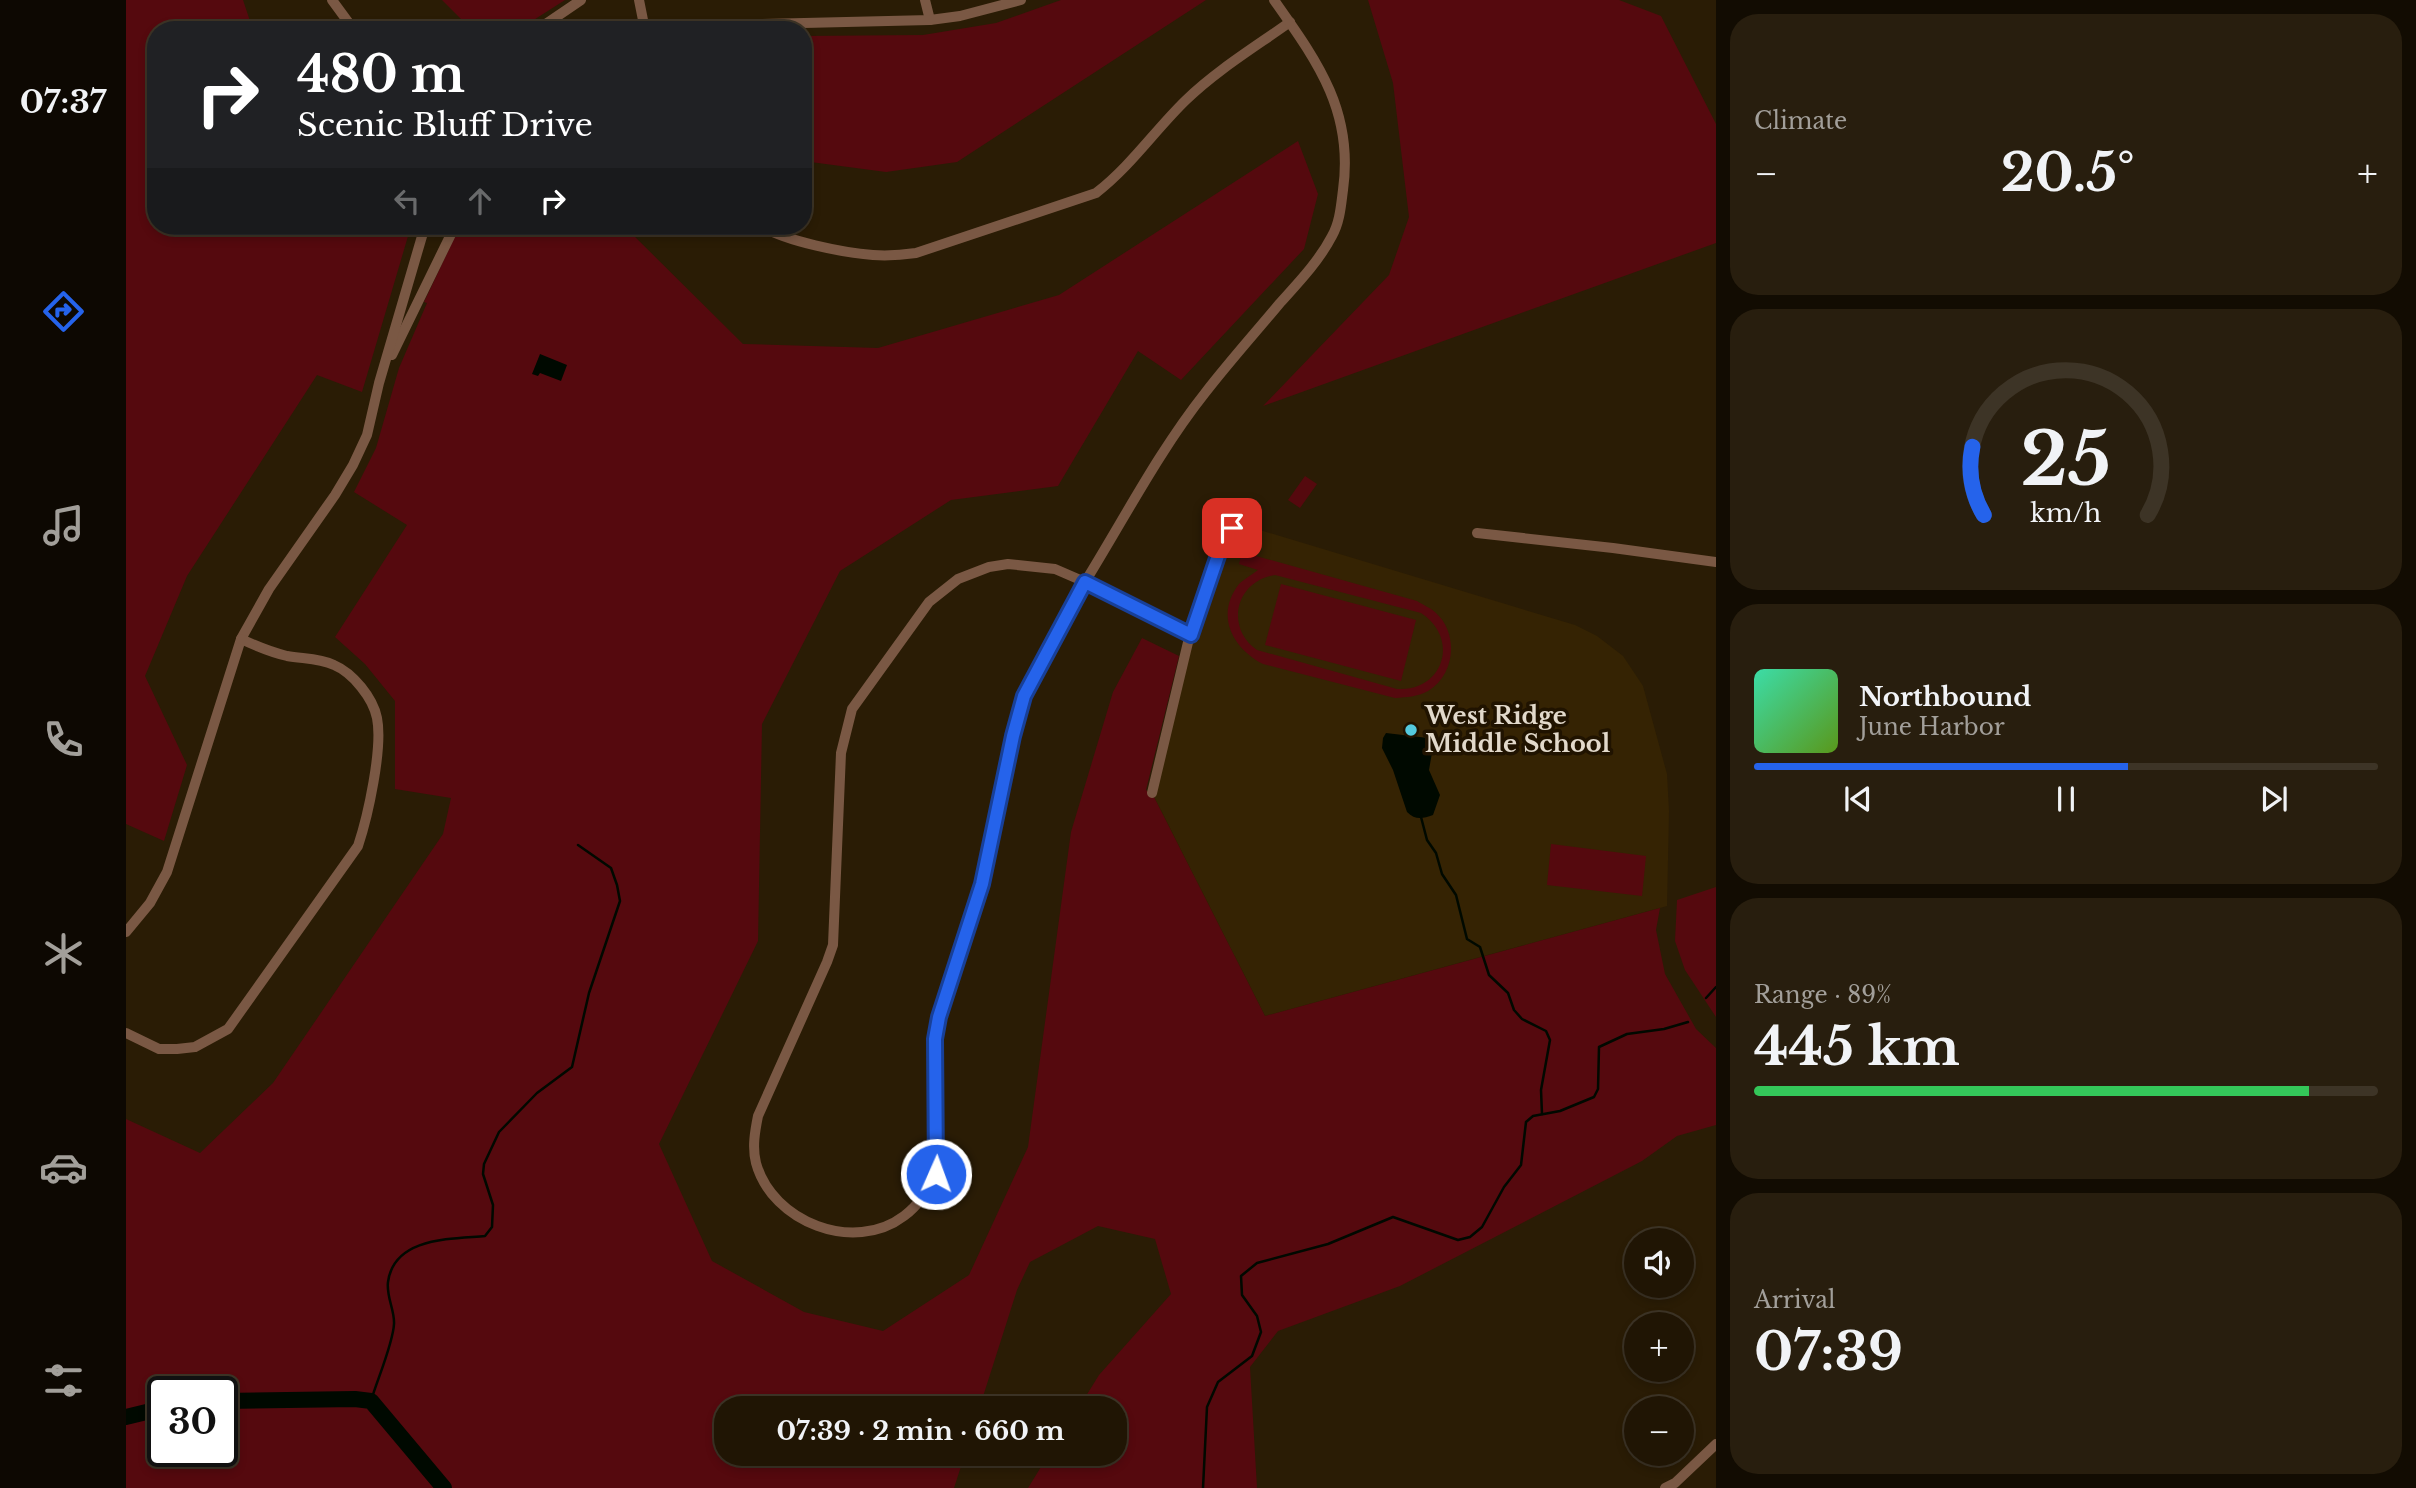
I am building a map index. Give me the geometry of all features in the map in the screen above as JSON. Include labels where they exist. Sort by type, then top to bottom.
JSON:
[{"type":"street","points":[[332,0],[347,21]]},
{"type":"street","points":[[550,21],[581,0]]},
{"type":"street","points":[[639,0],[643,21]]},
{"type":"street","points":[[925,0],[930,20]]},
{"type":"street","points":[[812,23],[930,20],[961,16],[1021,0]]},
{"type":"street","points":[[1191,635],[1085,582],[1055,569],[1022,564],[989,567],[958,579],[929,602],[852,709],[841,753],[833,945],[758,1116],[754,1138],[756,1162],[766,1187],[778,1202],[795,1216],[814,1225],[852,1233],[887,1226],[902,1218],[926,1194],[936,1174],[935,1039],[939,1017],[982,884],[1024,696],[1085,582],[1188,415],[1312,268],[1333,234],[1340,212],[1344,182],[1345,152],[1339,117],[1333,93],[1323,72],[1275,0]]},
{"type":"street","points":[[783,235],[871,255],[896,256],[916,253],[1096,193],[1117,177],[1186,100],[1213,77],[1290,22]]},
{"type":"street","points":[[126,932],[150,902],[167,872],[241,639],[270,589],[353,465],[367,435],[379,383],[422,235]]},
{"type":"street","points":[[379,383],[450,235]]},
{"type":"street","points":[[1152,793],[1191,635],[1225,535],[1236,518]]},
{"type":"street","points":[[1477,533],[1716,562]]},
{"type":"street","points":[[126,1033],[159,1049],[177,1049],[195,1047],[229,1029],[358,846],[364,827],[379,743],[377,717],[369,697],[353,678],[337,666],[317,659],[286,656],[241,639]]},
{"type":"street","points":[[1665,1488],[1675,1483],[1716,1444]]},
{"type":"shaded area","points":[[126,0],[243,0],[250,21],[147,21],[147,235],[408,235],[362,392],[317,375],[187,576],[145,676],[187,765],[164,841],[126,824]]},
{"type":"shaded area","points":[[442,0],[565,0],[532,21],[460,21],[461,19]]},
{"type":"shaded area","points":[[1061,0],[1206,0],[957,162],[886,172],[812,162],[812,36],[923,35],[996,23]]},
{"type":"shaded area","points":[[1368,0],[1619,0],[1661,16],[1716,124],[1716,243],[1263,406],[1389,275],[1409,217],[1393,83]]},
{"type":"shaded area","points":[[1298,141],[1318,194],[1304,249],[1181,380],[1138,351],[1058,486],[951,500],[840,571],[762,724],[758,941],[659,1144],[712,1261],[804,1312],[883,1331],[969,1275],[1028,1147],[1071,832],[1113,692],[1142,638],[1179,656],[1146,790],[1154,797],[1265,1016],[1660,908],[1656,930],[1665,974],[1696,1029],[1716,1048],[1716,1125],[1677,1136],[1642,1161],[1400,1286],[1278,1331],[1250,1367],[1257,1488],[1028,1488],[1042,1466],[1127,1466],[1127,1396],[1086,1396],[1099,1375],[1171,1294],[1155,1239],[1098,1226],[1030,1262],[1017,1290],[983,1396],[714,1396],[714,1466],[961,1466],[954,1488],[126,1488],[126,1119],[200,1153],[273,1083],[443,834],[451,798],[395,789],[395,701],[365,664],[335,637],[407,525],[354,492],[376,448],[399,368],[427,303],[424,302],[456,235],[633,235],[743,344],[878,348],[1059,295]]},
{"type":"shaded area","points":[[540,354],[567,365],[561,381],[540,373],[538,376],[532,374]]},
{"type":"shaded area","points":[[1305,476],[1317,484],[1300,508],[1288,500]]},
{"type":"shaded area","name":"West Ridge Middle School","points":[[1220,518],[1575,625],[1597,636],[1623,656],[1643,686],[1667,774],[1667,906],[1265,1016],[1152,793],[1186,638]]},
{"type":"shaded area","points":[[1242,552],[1417,601],[1436,613],[1448,632],[1451,654],[1444,675],[1424,693],[1395,698],[1263,664],[1243,649],[1230,630],[1228,607],[1232,596],[1239,584],[1258,570],[1239,564]],"holes":[[[1275,575],[1421,613],[1433,624],[1440,636],[1443,649],[1441,662],[1436,673],[1426,682],[1413,688],[1397,689],[1257,650],[1247,641],[1238,618],[1243,596],[1251,586],[1261,579]]]},
{"type":"shaded area","points":[[1281,584],[1416,620],[1401,681],[1265,645]]},
{"type":"shaded area","points":[[1386,733],[1434,741],[1429,770],[1440,795],[1433,815],[1419,818],[1407,812],[1393,770],[1382,748]]},
{"type":"shaded area","points":[[1551,844],[1646,856],[1642,896],[1547,885]]},
{"type":"shaded area","points":[[1716,887],[1716,1017],[1685,970],[1675,941],[1677,900]]},
{"type":"waterway","points":[[1421,817],[1427,840],[1436,853],[1442,874],[1456,895],[1467,939],[1480,947],[1489,975],[1508,993],[1514,1010],[1522,1019],[1546,1031],[1550,1040],[1541,1090],[1542,1114]]},
{"type":"waterway","points":[[371,1401],[393,1332],[394,1319],[388,1287],[392,1267],[412,1248],[426,1243],[485,1236],[492,1227],[493,1205],[483,1174],[484,1164],[499,1132],[537,1093],[572,1067],[589,993],[620,901],[611,868],[578,845]]},
{"type":"waterway","points":[[1706,998],[1716,987]]},
{"type":"waterway","points":[[1203,1488],[1207,1407],[1218,1382],[1252,1356],[1261,1332],[1257,1316],[1242,1295],[1241,1276],[1257,1263],[1328,1244],[1393,1217],[1458,1240],[1470,1237],[1482,1227],[1504,1187],[1521,1165],[1526,1122],[1533,1116],[1560,1111],[1594,1097],[1598,1089],[1599,1047],[1627,1034],[1664,1029],[1688,1022]]},
{"type":"waterway","points":[[238,1401],[371,1401],[444,1488]]},
{"type":"waterway","points":[[126,1417],[147,1412]]},
{"type":"place","name":"West Ridge Middle School","points":[[1411,730]]},
{"type":"route","points":[[936,1174],[935,1039],[939,1017],[982,884],[1024,696],[1085,582],[1191,635],[1225,535],[1232,528]]}]
